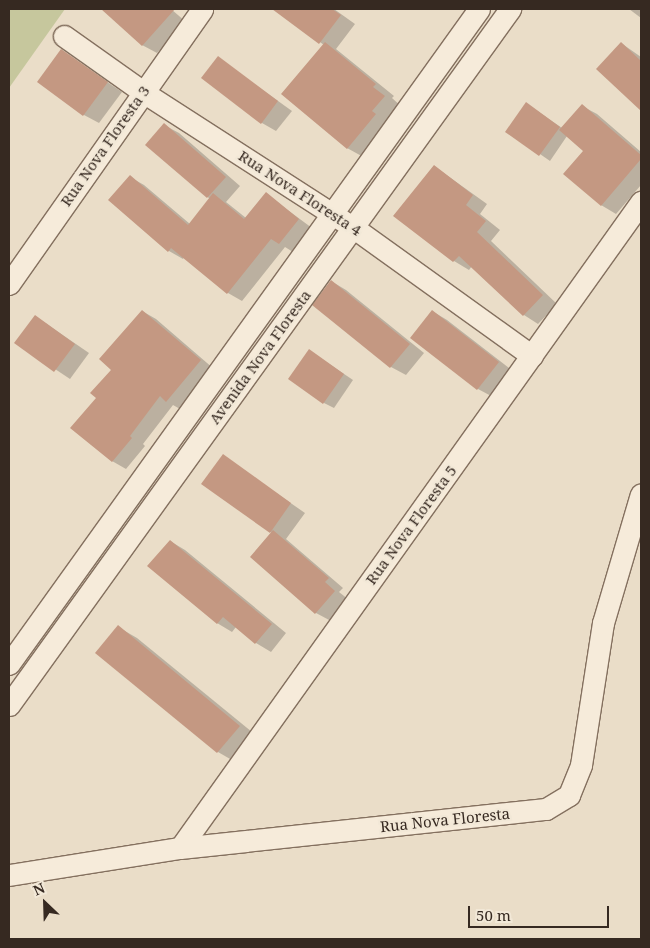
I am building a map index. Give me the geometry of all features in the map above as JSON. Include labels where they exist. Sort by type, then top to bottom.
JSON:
[{"type":"street","name":"Rua Nova Floresta 3","points":[[9,284],[202,9]]},
{"type":"street","name":"Avenida Nova Floresta","points":[[9,664],[334,214],[479,9]]},
{"type":"street","name":"Avenida Nova Floresta","points":[[9,705],[510,9]]},
{"type":"street","name":"Rua Nova Floresta 4","points":[[64,36],[143,92],[334,214],[532,356]]},
{"type":"street","name":"Rua Nova Floresta 5","points":[[180,848],[641,202]]},
{"type":"street","name":"Rua Nova Floresta","points":[[9,875],[180,848],[546,809],[569,795],[580,765],[603,622],[641,494]]},
{"type":"green space","points":[[9,9],[65,9],[9,88]]},
{"type":"building","points":[[101,9],[175,9],[142,46]]},
{"type":"building","points":[[272,9],[332,9],[341,15],[319,44]]},
{"type":"building","points":[[325,42],[376,84],[373,87],[385,96],[372,111],[376,114],[347,149],[281,94]]},
{"type":"building","points":[[621,42],[641,61],[641,111],[596,69]]},
{"type":"building","points":[[61,49],[108,82],[83,116],[37,82]]},
{"type":"building","points":[[218,56],[278,101],[261,124],[201,78]]},
{"type":"building","points":[[526,102],[560,127],[539,156],[505,132]]},
{"type":"building","points":[[582,104],[641,155],[641,159],[601,206],[563,174],[583,151],[559,130]]},
{"type":"building","points":[[164,123],[226,177],[207,198],[145,145]]},
{"type":"building","points":[[434,165],[473,195],[466,205],[486,221],[477,232],[543,295],[523,316],[459,256],[453,262],[393,216]]},
{"type":"building","points":[[130,175],[188,225],[213,193],[244,219],[266,192],[299,219],[279,244],[271,239],[227,294],[171,248],[168,252],[108,200]]},
{"type":"building","points":[[331,280],[410,344],[390,368],[312,305]]},
{"type":"building","points":[[142,310],[201,360],[166,402],[160,396],[130,436],[132,438],[112,462],[70,428],[96,398],[90,393],[111,370],[99,359]]},
{"type":"building","points":[[432,310],[499,362],[477,390],[410,338]]},
{"type":"building","points":[[35,315],[75,344],[54,372],[14,343]]},
{"type":"building","points":[[309,349],[344,374],[323,404],[288,379]]},
{"type":"building","points":[[223,454],[291,503],[270,533],[201,484]]},
{"type":"building","points":[[273,530],[329,578],[325,582],[335,591],[315,614],[250,557]]},
{"type":"building","points":[[170,540],[272,624],[255,644],[223,617],[217,624],[147,566]]},
{"type":"building","points":[[118,625],[240,726],[217,753],[95,653]]}]
